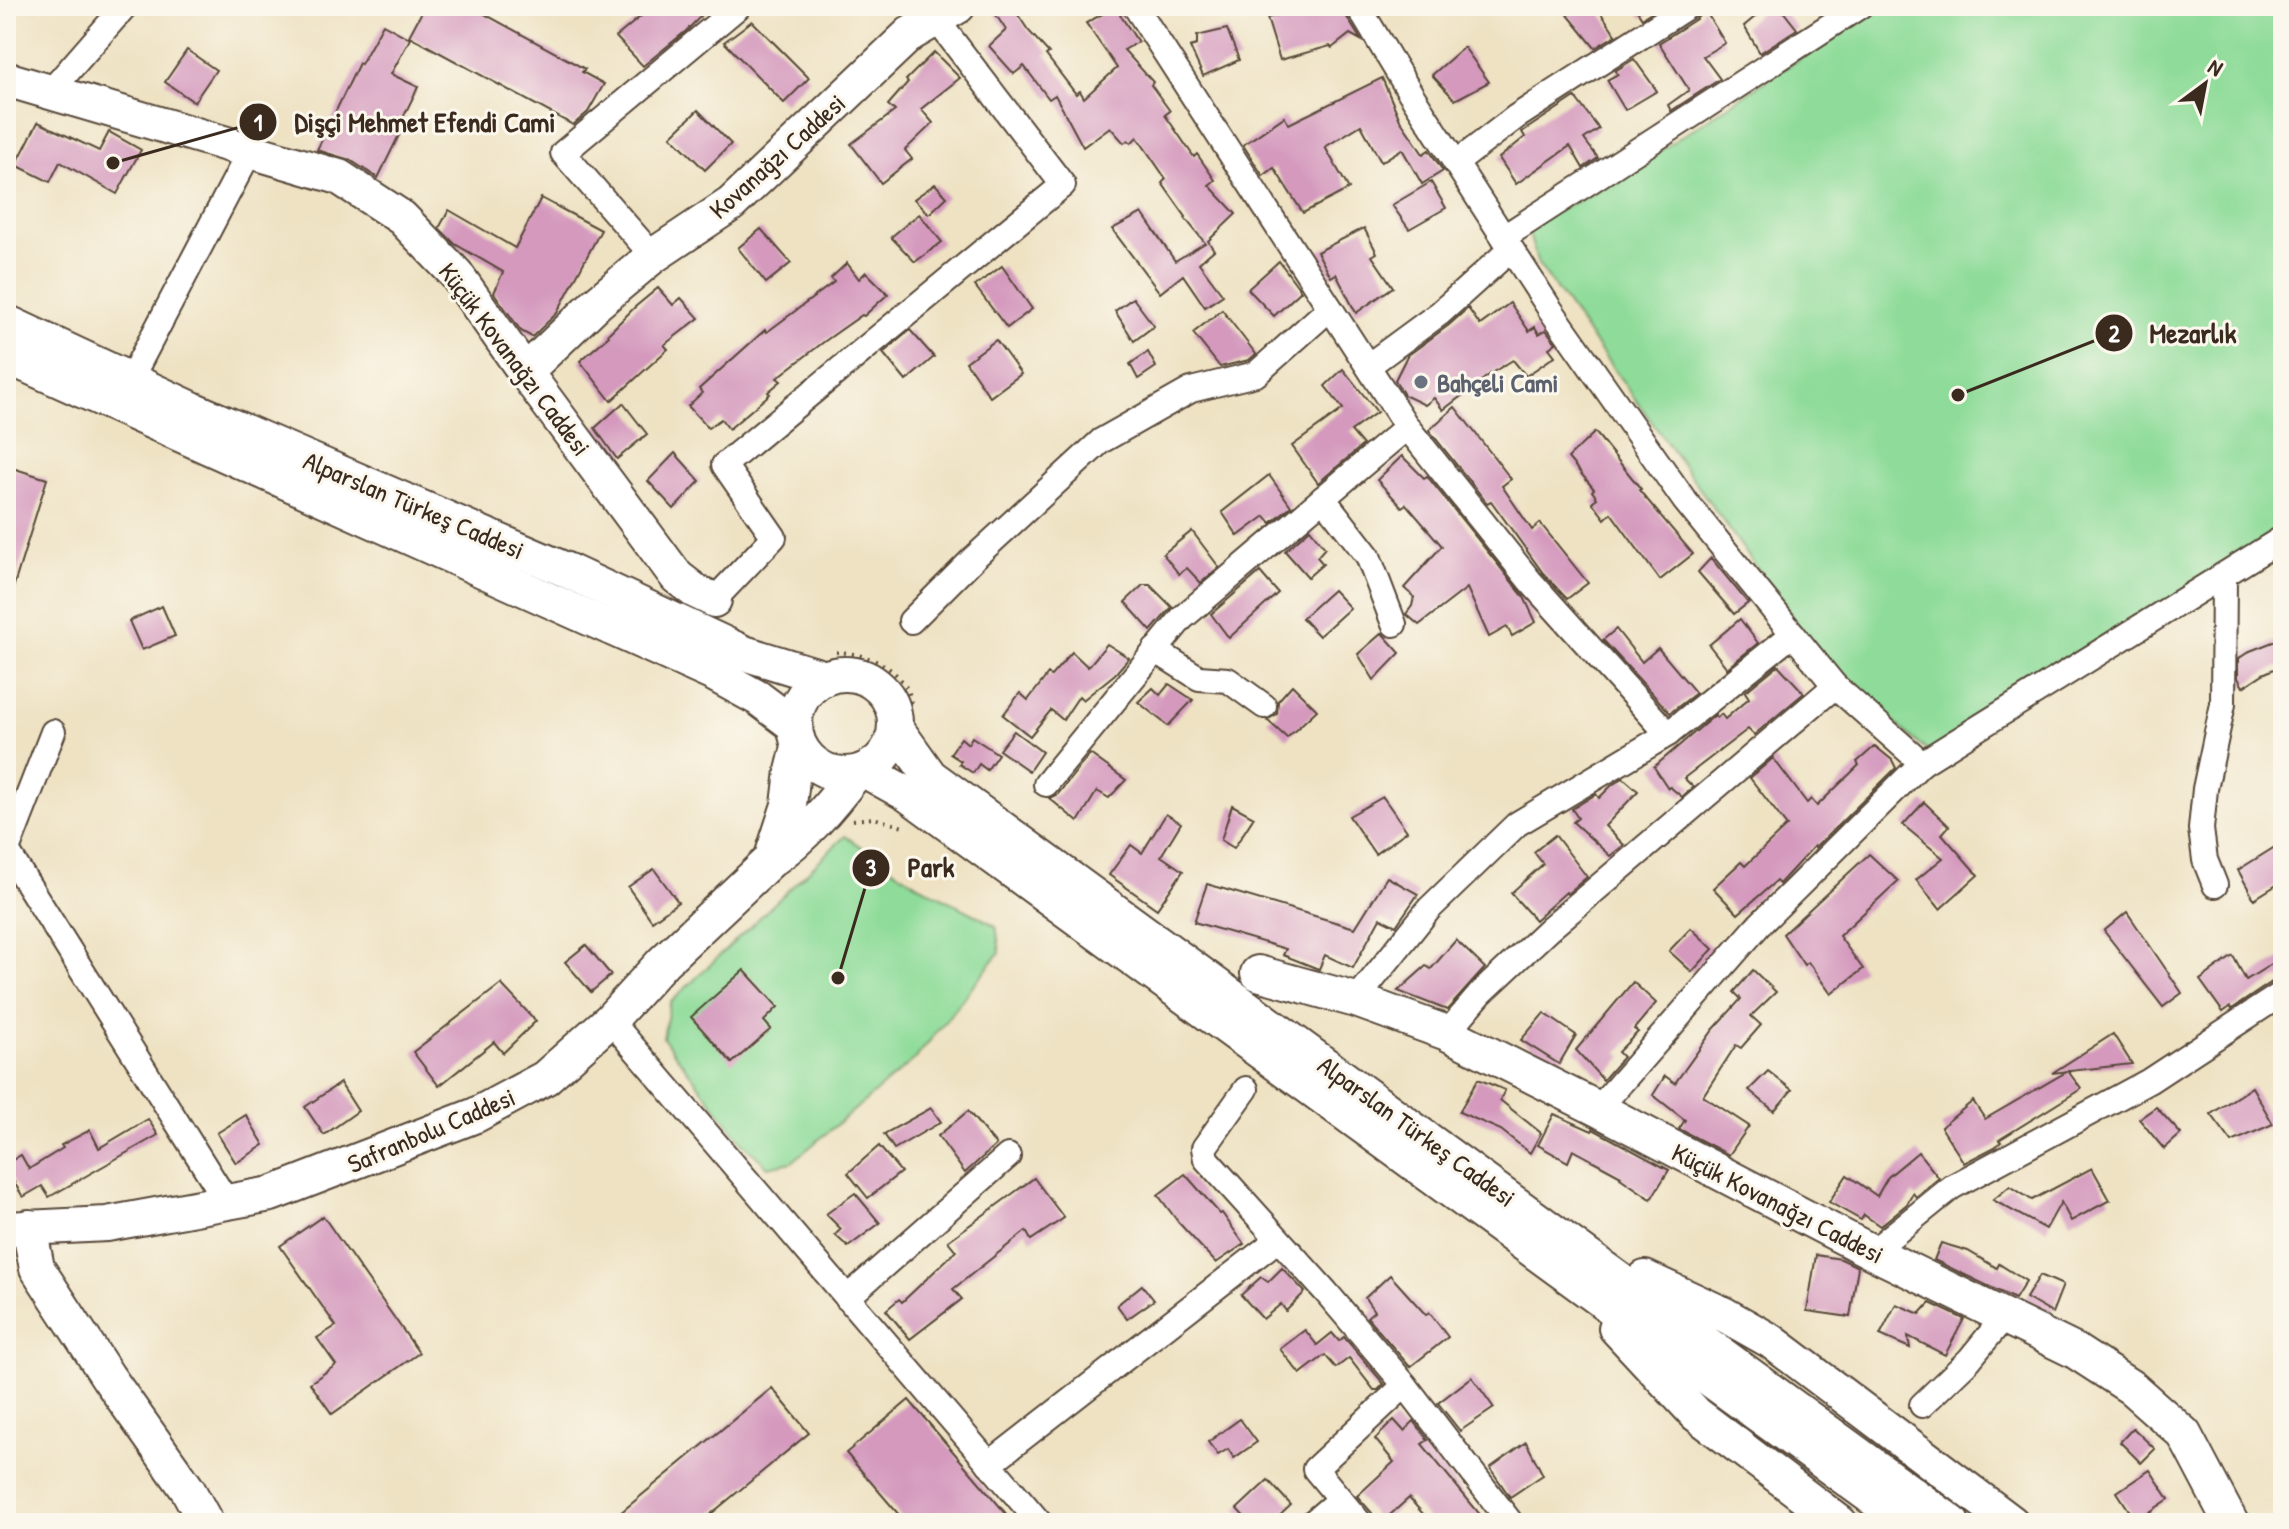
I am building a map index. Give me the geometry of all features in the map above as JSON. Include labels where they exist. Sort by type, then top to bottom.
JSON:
[{"type":"main road","name":"Kovanağzı Caddesi","points":[[525,372],[597,303],[653,256],[731,204],[910,34],[947,12]]},
{"type":"main road","name":"Küçük Kovanağzı Caddesi","points":[[6,79],[339,177],[402,218],[456,274],[677,577],[714,600]]},
{"type":"main road","name":"Alparslan Türkeş Caddesi","points":[[6,322],[192,409],[566,570],[744,653],[825,678]]},
{"type":"main road","name":"Alparslan Türkeş Caddesi","points":[[6,356],[716,675],[758,698],[797,736]]},
{"type":"main road","points":[[771,860],[789,805],[797,736],[795,715],[800,700],[811,687],[825,678],[842,674],[858,676],[874,683],[886,695],[893,710],[895,727],[883,758],[859,772],[838,774],[823,770],[809,760],[797,736]]},
{"type":"main road","name":"Alparslan Türkeş Caddesi","points":[[895,727],[930,776],[1907,1523]]},
{"type":"main road","name":"Alparslan Türkeş Caddesi","points":[[859,772],[907,794],[1952,1523]]},
{"type":"main road","name":"Safranbolu Caddesi","points":[[17,1228],[107,1224],[271,1194],[476,1115],[545,1078],[610,1020],[663,962],[771,860],[789,848],[859,772]]},
{"type":"main road","name":"Küçük Kovanağzı Caddesi","points":[[1258,973],[1356,1000],[1447,1033],[1872,1252],[2075,1351],[2132,1388],[2184,1434],[2231,1523]]},
{"type":"main road","points":[[1840,1523],[1696,1414],[1614,1326],[1419,1183],[1399,1164],[1392,1130],[1456,1144],[1649,1281],[1725,1315],[1771,1341],[2012,1523]]},
{"type":"main road","points":[[17,1228],[37,1268],[108,1377],[188,1490],[206,1523]]},
{"type":"street","points":[[50,92],[125,6]]},
{"type":"street","points":[[653,256],[563,153],[739,6]]},
{"type":"street","points":[[1135,6],[1407,427],[1530,581],[1668,734]]},
{"type":"street","points":[[1358,6],[1550,309],[1685,501],[1835,686],[1922,763]]},
{"type":"street","points":[[1456,163],[1516,117],[1688,6]]},
{"type":"street","points":[[1368,366],[1440,313],[1508,243],[1860,6]]},
{"type":"street","points":[[714,600],[774,537],[724,465],[1063,185],[947,12]]},
{"type":"street","points":[[130,380],[250,151]]},
{"type":"street","points":[[911,621],[975,557],[1101,441],[1191,390],[1256,374],[1330,308]]},
{"type":"street","points":[[1046,784],[1182,618],[1407,427]]},
{"type":"street","points":[[1323,498],[1368,556],[1394,624]]},
{"type":"street","points":[[1598,1109],[1759,925],[1922,763],[2283,538]]},
{"type":"street","points":[[2215,885],[2205,860],[2201,829],[2205,789],[2223,704],[2224,575]]},
{"type":"street","points":[[1356,1000],[1429,909],[1517,824],[1668,734],[1793,634]]},
{"type":"street","points":[[1155,650],[1199,678],[1228,680],[1264,706]]},
{"type":"street","points":[[1447,1033],[1481,993],[1549,929],[1835,686]]},
{"type":"street","points":[[53,732],[6,852],[227,1202]]},
{"type":"street","points":[[1872,1252],[1952,1187],[2149,1081],[2283,993]]},
{"type":"street","points":[[610,1020],[1040,1523]]},
{"type":"street","points":[[1246,1089],[1204,1148],[1206,1159],[1405,1385],[1511,1523]]},
{"type":"street","points":[[847,1298],[1008,1156]]},
{"type":"street","points":[[989,1464],[1277,1240]]},
{"type":"street","points":[[1922,1405],[1969,1360],[2005,1316]]},
{"type":"street","points":[[1360,1523],[1315,1469],[1405,1385]]},
{"type":"street","points":[[1312,1523],[1340,1499]]},
{"type":"path","points":[[819,815],[840,823],[874,818],[910,830]]},
{"type":"green space","points":[[1879,6],[2283,6],[2283,526],[1934,757],[1816,650],[1538,264],[1527,227],[1608,185]]},
{"type":"green space","points":[[845,836],[915,883],[996,926],[1000,952],[916,1058],[792,1162],[768,1167],[744,1144],[663,1038],[670,1003]]},
{"type":"building","points":[[425,6],[470,6],[585,69],[582,72],[604,84],[588,112],[573,125],[409,36]]},
{"type":"building","points":[[653,6],[711,6],[643,66],[616,37]]},
{"type":"building","points":[[990,6],[1012,6],[1076,94],[1080,91],[1084,98],[1117,68],[1086,23],[1115,7],[1138,42],[1124,50],[1153,82],[1151,85],[1170,111],[1165,115],[1194,157],[1197,154],[1215,180],[1209,185],[1236,214],[1208,241],[1214,250],[1199,263],[1223,295],[1205,307],[1183,275],[1160,293],[1112,229],[1142,213],[1175,261],[1205,243],[1162,183],[1166,179],[1137,137],[1131,143],[1128,140],[1124,143],[1110,127],[1083,147],[1055,95],[1049,99],[1024,66],[1014,74],[989,46],[1006,30]]},
{"type":"building","points":[[1310,6],[1343,6],[1361,40],[1350,34],[1332,48],[1280,60],[1267,18]]},
{"type":"building","points":[[1583,6],[1596,6],[1616,35],[1595,48],[1568,15]]},
{"type":"building","points":[[1634,6],[1660,6],[1642,18]]},
{"type":"building","points":[[1768,6],[1779,6],[1797,29],[1760,53],[1744,26]]},
{"type":"building","points":[[1703,7],[1725,43],[1703,56],[1720,79],[1671,111],[1668,105],[1689,90],[1659,43],[1696,19]]},
{"type":"building","points":[[752,21],[809,78],[784,103],[724,42]]},
{"type":"building","points":[[383,24],[410,39],[391,74],[418,87],[378,178],[350,160],[317,150],[359,63]]},
{"type":"building","points":[[1227,29],[1239,60],[1203,76],[1190,47],[1197,45],[1197,36]]},
{"type":"building","points":[[1464,47],[1489,82],[1455,100],[1432,75]]},
{"type":"building","points":[[187,50],[216,70],[194,102],[165,82]]},
{"type":"building","points":[[934,52],[960,78],[921,109],[933,123],[905,150],[912,159],[881,183],[851,144],[895,111],[888,105],[908,82],[906,80]]},
{"type":"building","points":[[1634,59],[1657,91],[1625,110],[1607,80]]},
{"type":"building","points":[[1382,78],[1400,120],[1423,154],[1429,150],[1443,171],[1422,184],[1402,149],[1381,162],[1361,125],[1325,147],[1349,189],[1303,213],[1274,168],[1263,176],[1243,145],[1284,117],[1289,124]]},
{"type":"building","points":[[1575,97],[1599,129],[1584,139],[1598,158],[1583,168],[1570,146],[1516,184],[1499,158],[1525,137],[1522,132]]},
{"type":"building","points":[[698,110],[731,144],[705,170],[671,136]]},
{"type":"building","points":[[38,122],[99,151],[109,132],[141,150],[117,194],[60,162],[50,182],[16,165]]},
{"type":"building","points":[[1431,182],[1446,208],[1409,229],[1392,205]]},
{"type":"building","points":[[935,184],[947,197],[929,214],[914,199]]},
{"type":"building","points":[[541,198],[601,230],[557,313],[532,337],[521,331],[494,293],[503,272],[455,244],[439,228],[449,210],[515,248]]},
{"type":"building","points":[[919,214],[942,242],[915,262],[891,237]]},
{"type":"building","points":[[1364,228],[1377,253],[1372,256],[1393,287],[1356,313],[1336,274],[1331,277],[1317,252]]},
{"type":"building","points":[[761,229],[791,263],[766,283],[738,248]]},
{"type":"building","points":[[1279,261],[1301,291],[1274,316],[1248,289]]},
{"type":"building","points":[[847,263],[859,279],[866,272],[888,294],[864,316],[777,378],[781,381],[768,392],[770,394],[729,429],[721,419],[708,428],[688,406],[702,393],[699,389],[765,330],[767,332],[834,282],[831,278]]},
{"type":"building","points":[[1002,266],[1032,309],[1007,328],[975,286]]},
{"type":"building","points":[[658,288],[673,305],[681,298],[699,318],[664,345],[668,349],[611,401],[580,361]]},
{"type":"building","points":[[1133,298],[1154,326],[1134,341],[1115,311]]},
{"type":"building","points":[[1510,303],[1529,331],[1535,327],[1539,334],[1546,330],[1556,343],[1549,348],[1555,356],[1526,376],[1513,360],[1443,410],[1434,398],[1425,405],[1404,395],[1395,380],[1407,356],[1468,308],[1480,325]]},
{"type":"building","points":[[1222,310],[1256,354],[1249,360],[1220,367],[1193,333]]},
{"type":"building","points":[[910,330],[934,357],[906,381],[883,353]]},
{"type":"building","points":[[996,340],[1021,374],[990,397],[966,362]]},
{"type":"building","points":[[1148,352],[1156,367],[1138,379],[1130,364]]},
{"type":"building","points":[[1343,369],[1377,412],[1351,431],[1363,445],[1318,483],[1292,446],[1343,409],[1325,386]]},
{"type":"building","points":[[623,403],[647,434],[617,459],[595,428]]},
{"type":"building","points":[[1455,407],[1511,479],[1502,486],[1532,530],[1540,523],[1588,583],[1567,599],[1543,573],[1491,501],[1487,503],[1429,430]]},
{"type":"building","points":[[1595,432],[1693,554],[1660,580],[1611,513],[1605,519],[1592,502],[1597,498],[1592,491],[1594,489],[1568,458]]},
{"type":"building","points":[[675,453],[700,481],[674,509],[648,481]]},
{"type":"building","points":[[1402,456],[1424,478],[1427,476],[1524,597],[1536,622],[1512,636],[1507,627],[1489,637],[1467,588],[1419,625],[1406,614],[1414,597],[1404,588],[1442,546],[1406,504],[1402,507],[1377,480]]},
{"type":"building","points":[[6,466],[47,479],[10,598],[6,598]]},
{"type":"building","points":[[1269,475],[1291,506],[1271,523],[1265,516],[1238,536],[1222,512]]},
{"type":"building","points":[[1310,529],[1325,548],[1317,557],[1323,564],[1308,577],[1285,551]]},
{"type":"building","points":[[1192,531],[1219,567],[1201,583],[1187,568],[1179,574],[1163,554]]},
{"type":"building","points":[[1711,558],[1748,603],[1734,614],[1698,572]]},
{"type":"building","points":[[1260,572],[1278,593],[1229,638],[1211,614]]},
{"type":"building","points":[[1143,585],[1150,585],[1172,607],[1151,631],[1125,602]]},
{"type":"building","points":[[1333,590],[1350,608],[1319,636],[1302,618]]},
{"type":"building","points":[[162,606],[175,636],[142,650],[129,621]]},
{"type":"building","points":[[1740,619],[1758,643],[1727,668],[1709,645]]},
{"type":"building","points":[[1616,629],[1642,662],[1658,648],[1696,693],[1670,713],[1603,640]]},
{"type":"building","points":[[1382,633],[1400,653],[1374,680],[1358,654]]},
{"type":"building","points":[[2283,638],[2283,665],[2243,687],[2238,678],[2238,659]]},
{"type":"building","points":[[1107,644],[1129,658],[1083,700],[1079,696],[1063,720],[1051,710],[1030,736],[1003,715],[1020,693],[1028,700],[1048,674],[1051,676],[1072,652],[1088,667]]},
{"type":"building","points":[[1778,665],[1804,693],[1754,735],[1748,729],[1684,778],[1693,787],[1682,797],[1668,788],[1654,767],[1715,715],[1717,718],[1721,714],[1725,719],[1749,698],[1745,692]]},
{"type":"building","points":[[1169,684],[1193,700],[1168,726],[1138,702],[1153,688],[1160,695]]},
{"type":"building","points":[[1292,685],[1317,710],[1287,738],[1267,720],[1277,714],[1278,701]]},
{"type":"building","points":[[1014,731],[1042,752],[1029,771],[999,750]]},
{"type":"building","points":[[972,737],[998,754],[987,770],[979,764],[973,773],[950,754],[961,738],[968,744]]},
{"type":"building","points":[[1875,746],[1892,760],[1896,768],[1779,884],[1776,881],[1738,914],[1713,888],[1741,862],[1745,866],[1787,826],[1750,778],[1773,758],[1807,803],[1811,799],[1817,806]]},
{"type":"building","points":[[1090,754],[1126,780],[1109,798],[1097,791],[1078,822],[1049,798],[1058,794]]},
{"type":"building","points":[[1623,778],[1638,791],[1605,826],[1624,845],[1610,856],[1573,822],[1578,818],[1572,809],[1596,794],[1599,798]]},
{"type":"building","points":[[1383,797],[1407,831],[1375,854],[1349,816]]},
{"type":"building","points":[[1924,802],[1949,826],[1942,834],[1978,875],[1940,909],[1916,880],[1943,858],[1903,825]]},
{"type":"building","points":[[1232,805],[1254,817],[1234,848],[1221,840]]},
{"type":"building","points":[[1166,814],[1181,823],[1161,856],[1183,871],[1157,909],[1109,875],[1131,845],[1142,853]]},
{"type":"building","points":[[1555,835],[1587,877],[1535,920],[1511,893],[1543,864],[1534,852]]},
{"type":"building","points":[[2275,847],[2283,862],[2283,881],[2254,899],[2238,870]]},
{"type":"building","points":[[1869,854],[1898,881],[1839,936],[1863,969],[1831,994],[1808,962],[1804,965],[1783,934]]},
{"type":"building","points":[[654,869],[678,902],[652,921],[628,887]]},
{"type":"building","points":[[1387,877],[1418,894],[1396,926],[1380,918],[1353,968],[1325,955],[1319,969],[1283,955],[1286,949],[1194,922],[1207,884],[1355,928]]},
{"type":"building","points":[[2127,912],[2182,993],[2163,1007],[2104,931]]},
{"type":"building","points":[[1691,928],[1713,949],[1692,972],[1669,951]]},
{"type":"building","points":[[1456,940],[1485,968],[1447,1010],[1398,991],[1426,966],[1431,969]]},
{"type":"building","points":[[586,945],[611,975],[591,992],[565,962]]},
{"type":"building","points":[[2233,956],[2246,980],[2283,957],[2283,978],[2223,1012],[2200,980]]},
{"type":"building","points":[[744,970],[778,1007],[764,1021],[771,1029],[732,1063],[691,1017]]},
{"type":"building","points":[[1753,970],[1776,992],[1751,1016],[1761,1025],[1741,1048],[1736,1045],[1703,1096],[1749,1126],[1729,1155],[1679,1129],[1685,1120],[1653,1095],[1665,1076],[1675,1083],[1713,1030],[1741,999],[1734,992]]},
{"type":"building","points":[[1633,982],[1656,1003],[1634,1029],[1638,1032],[1618,1052],[1623,1057],[1603,1080],[1576,1050]]},
{"type":"building","points":[[501,984],[536,1021],[503,1053],[494,1042],[439,1086],[413,1052]]},
{"type":"building","points":[[1544,1013],[1576,1035],[1559,1064],[1521,1040]]},
{"type":"building","points":[[2113,1034],[2132,1064],[2052,1073]]},
{"type":"building","points":[[1768,1071],[1792,1090],[1774,1111],[1749,1090]]},
{"type":"building","points":[[2068,1071],[2081,1089],[1999,1140],[2001,1142],[1995,1147],[1964,1163],[1941,1127],[1973,1101],[1985,1119]]},
{"type":"building","points":[[1478,1079],[1505,1090],[1500,1100],[1541,1133],[1530,1153],[1501,1130],[1459,1112]]},
{"type":"building","points":[[340,1083],[358,1111],[324,1135],[305,1107]]},
{"type":"building","points":[[2252,1087],[2273,1124],[2232,1142],[2211,1114]]},
{"type":"building","points":[[2156,1107],[2181,1134],[2164,1149],[2139,1119]]},
{"type":"building","points":[[931,1108],[941,1122],[894,1149],[884,1134]]},
{"type":"building","points":[[968,1111],[996,1145],[965,1173],[938,1136]]},
{"type":"building","points":[[1554,1114],[1593,1129],[1669,1170],[1651,1199],[1621,1176],[1573,1150],[1568,1162],[1538,1145]]},
{"type":"building","points":[[246,1115],[264,1145],[236,1163],[217,1133]]},
{"type":"building","points":[[148,1119],[158,1135],[49,1197],[42,1186],[23,1197],[6,1169],[6,1164],[21,1155],[29,1169],[63,1148],[61,1145],[90,1130],[99,1148]]},
{"type":"building","points":[[879,1146],[901,1172],[868,1198],[848,1173]]},
{"type":"building","points":[[1918,1152],[1939,1178],[1916,1197],[1913,1193],[1907,1204],[1880,1226],[1864,1215],[1861,1220],[1829,1202],[1847,1175],[1877,1196],[1888,1177]]},
{"type":"building","points":[[2092,1168],[2110,1200],[2071,1221],[2061,1202],[2046,1229],[1993,1200],[2010,1186],[2032,1200]]},
{"type":"building","points":[[1185,1174],[1222,1213],[1244,1244],[1216,1263],[1158,1195]]},
{"type":"building","points":[[1034,1178],[1064,1218],[1031,1240],[1026,1231],[953,1289],[962,1299],[910,1339],[886,1310],[899,1299],[902,1302],[956,1251],[948,1241]]},
{"type":"building","points":[[855,1193],[880,1223],[848,1247],[835,1235],[841,1229],[826,1214]]},
{"type":"building","points":[[323,1216],[419,1353],[332,1414],[310,1383],[336,1365],[317,1338],[336,1326],[280,1246]]},
{"type":"building","points":[[1941,1243],[1968,1251],[1997,1268],[1999,1264],[2026,1281],[2015,1299],[1934,1260]]},
{"type":"building","points":[[1816,1255],[1841,1259],[1858,1267],[1850,1317],[1807,1311]]},
{"type":"building","points":[[1282,1268],[1305,1292],[1286,1311],[1281,1304],[1263,1319],[1241,1295],[1261,1277],[1268,1282]]},
{"type":"building","points":[[1390,1275],[1426,1315],[1429,1312],[1448,1337],[1410,1367],[1367,1317],[1374,1311],[1365,1298]]},
{"type":"building","points":[[2040,1275],[2063,1285],[2052,1313],[2026,1298]]},
{"type":"building","points":[[1142,1285],[1154,1300],[1127,1319],[1117,1305]]},
{"type":"building","points":[[1930,1303],[1964,1319],[1945,1355],[1908,1336],[1910,1348],[1880,1335],[1896,1304],[1920,1314]]},
{"type":"building","points":[[1305,1330],[1317,1345],[1332,1333],[1339,1341],[1344,1337],[1384,1384],[1374,1390],[1349,1358],[1336,1368],[1325,1355],[1300,1374],[1280,1349]]},
{"type":"building","points":[[1472,1377],[1494,1408],[1460,1431],[1438,1403]]},
{"type":"building","points":[[772,1388],[809,1433],[700,1523],[608,1523]]},
{"type":"building","points":[[909,1400],[1014,1523],[906,1523],[846,1453]]},
{"type":"building","points":[[1240,1419],[1257,1442],[1234,1458],[1228,1449],[1218,1455],[1208,1442]]},
{"type":"building","points":[[1394,1420],[1404,1431],[1414,1421],[1428,1440],[1422,1444],[1487,1523],[1431,1523],[1409,1498],[1381,1523],[1375,1523],[1372,1513],[1357,1496],[1394,1462],[1375,1439]]},
{"type":"building","points":[[2133,1428],[2155,1449],[2141,1463],[2120,1442]]},
{"type":"building","points":[[1526,1442],[1543,1475],[1510,1497],[1490,1468]]},
{"type":"building","points":[[2150,1470],[2169,1499],[2136,1521],[2117,1492]]},
{"type":"building","points":[[1268,1480],[1291,1505],[1272,1523],[1250,1523],[1237,1509]]},
{"type":"place","name":"Dişçi Mehmet Efendi Cami","points":[[113,163]]},
{"type":"place","name":"Bahçeli Cami","points":[[1421,382]]},
{"type":"place","name":"Mezarlık","points":[[1958,395]]},
{"type":"place","name":"Park","points":[[838,978]]}]
